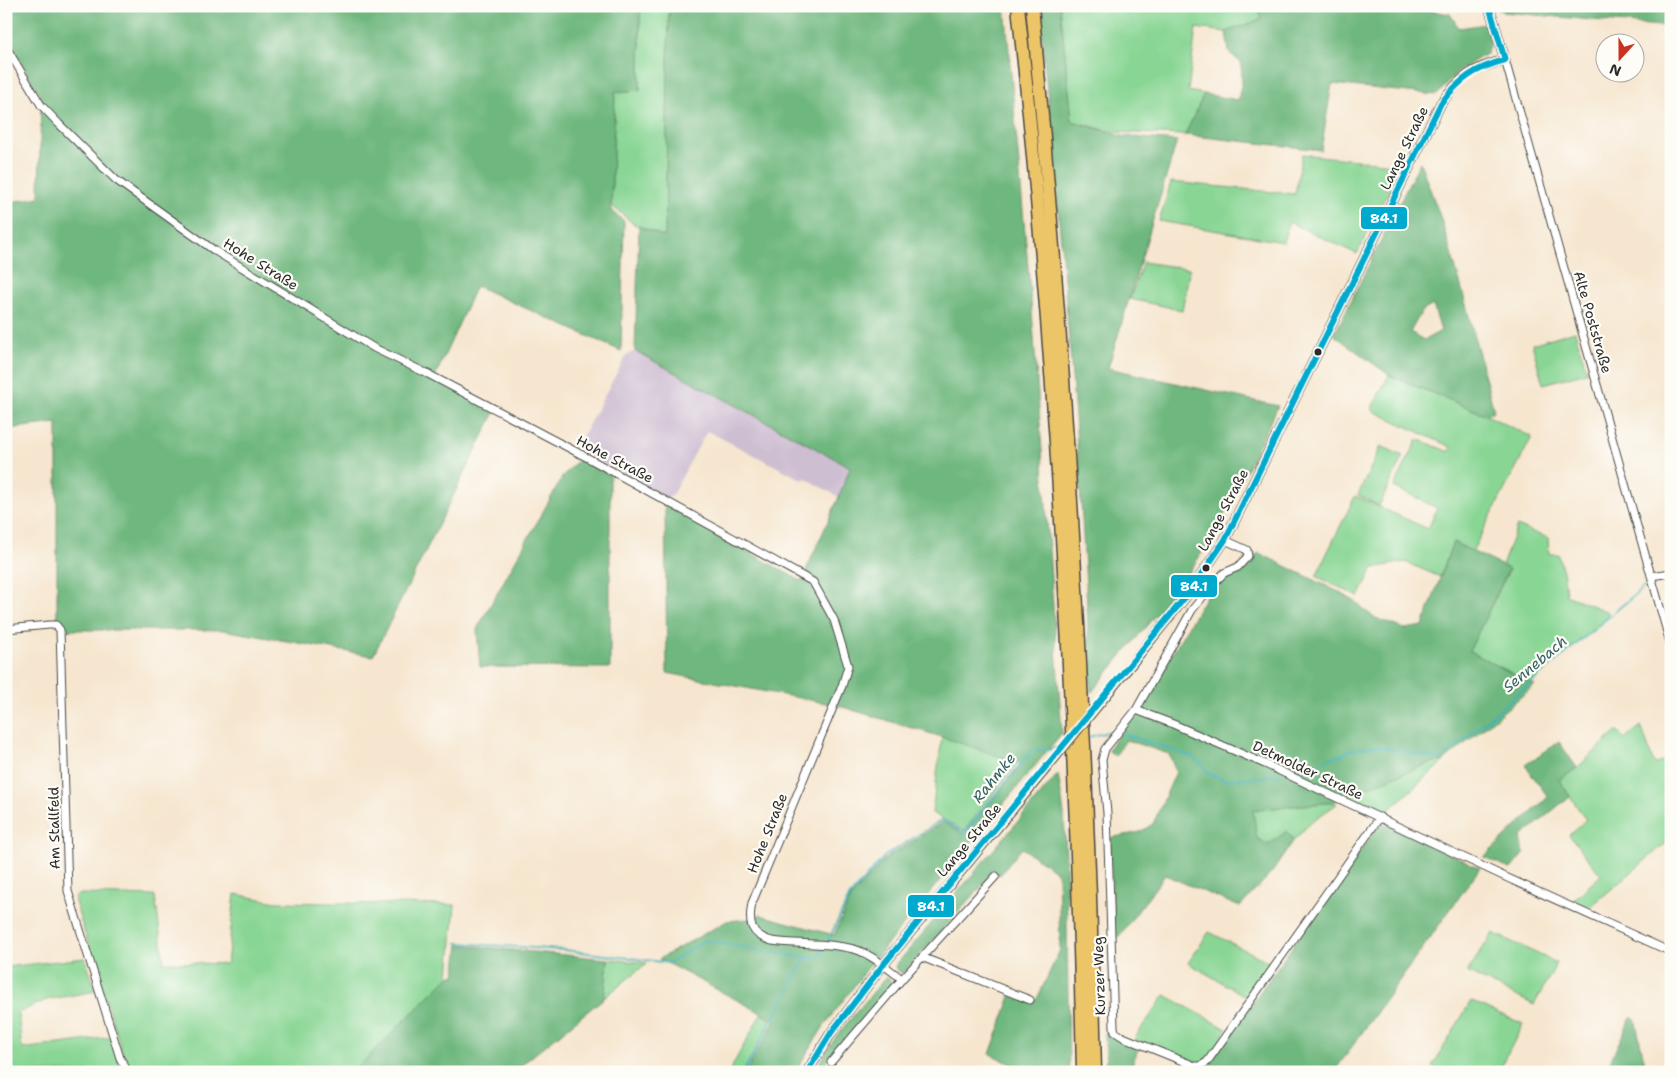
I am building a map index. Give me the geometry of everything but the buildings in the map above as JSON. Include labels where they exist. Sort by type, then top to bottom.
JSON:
[{"type":"highway","points":[[1018,6],[1026,81],[1078,732]]},
{"type":"highway","points":[[1032,6],[1060,346],[1077,587],[1083,1072]]},
{"type":"highway","points":[[1078,745],[1095,1072]]},
{"type":"street","name":"Alte Poststraße","points":[[1489,6],[1671,646]]},
{"type":"street","name":"Hohe Straße","points":[[6,47],[41,105],[58,124],[116,180],[216,251],[374,348],[428,374],[597,463],[813,582],[834,620],[848,666],[842,686],[752,903],[749,917],[754,931],[764,939],[856,950],[884,965]]},
{"type":"street","name":"Lange Straße","points":[[807,1072],[831,1033],[884,965],[1191,590],[1225,540],[1442,103],[1453,88],[1472,71],[1505,60]]},
{"type":"street","points":[[1136,710],[1192,610],[1214,582],[1224,573],[1238,566],[1248,556],[1247,550],[1225,540]]},
{"type":"street","points":[[1651,576],[1671,573]]},
{"type":"street","name":"Am Stallfeld","points":[[6,629],[49,624],[56,625],[60,630],[68,891],[120,1058],[128,1072]]},
{"type":"street","name":"Kurzer Weg","points":[[1136,710],[1104,749],[1102,760],[1107,813],[1114,1028],[1115,1032],[1123,1037],[1195,1066],[1200,1066],[1206,1062],[1380,817]]},
{"type":"street","name":"Detmolder Straße","points":[[1136,710],[1265,764],[1490,870],[1671,952]]},
{"type":"street","points":[[831,1062],[902,979],[924,958],[996,876]]},
{"type":"street","points":[[924,958],[1030,1000]]},
{"type":"street","points":[[884,965],[902,979]]},
{"type":"shaded area","points":[[635,351],[850,466],[839,497],[805,478],[803,480],[707,431],[672,495],[665,498],[593,458],[577,446],[626,356]]},
{"type":"green space","points":[[6,6],[640,6],[640,90],[615,92],[611,210],[624,221],[621,351],[476,286],[434,379],[495,412],[373,656],[223,630],[63,630],[57,623],[57,423],[6,429],[6,203],[39,197],[41,97],[6,37]]},
{"type":"green space","points":[[640,6],[669,6],[665,238],[634,224],[611,205],[615,92],[640,90]]},
{"type":"green space","points":[[669,6],[1005,6],[1033,324],[1062,733],[870,965],[824,1026],[795,1072],[746,1072],[775,1020],[659,959],[727,921],[749,919],[760,915],[834,935],[851,897],[886,858],[943,822],[964,834],[1022,764],[942,737],[836,705],[667,673],[665,505],[801,581],[839,497],[850,467],[635,351],[639,226],[665,237]]},
{"type":"green space","points":[[1039,6],[1060,6],[1072,121],[1121,136],[1177,141],[1108,368],[1278,406],[1215,533],[1182,583],[1091,693],[1076,435],[1063,264]]},
{"type":"green space","points":[[1060,6],[1258,6],[1262,19],[1226,32],[1196,28],[1188,91],[1204,94],[1185,135],[1113,132],[1072,121]]},
{"type":"green space","points":[[1258,6],[1402,6],[1450,14],[1459,28],[1486,24],[1490,43],[1487,53],[1457,72],[1437,95],[1332,84],[1321,150],[1185,135],[1204,94],[1238,100],[1242,82],[1241,63],[1229,52],[1226,32],[1261,19]]},
{"type":"green space","points":[[1497,6],[1671,6],[1671,27],[1503,12]]},
{"type":"green space","points":[[1302,154],[1401,165],[1357,254],[1289,222],[1283,242],[1159,221],[1171,182],[1295,194]]},
{"type":"green space","points":[[1420,162],[1441,219],[1461,286],[1494,411],[1486,415],[1389,375],[1334,335]],"holes":[[[1433,305],[1441,331],[1424,340],[1410,332],[1422,311]]]},
{"type":"green space","points":[[1143,262],[1190,269],[1182,310],[1130,299]]},
{"type":"green space","points":[[1575,331],[1587,372],[1543,384],[1532,344]]},
{"type":"green space","points":[[1389,375],[1486,415],[1532,437],[1472,552],[1453,542],[1440,577],[1405,562],[1373,568],[1359,597],[1316,576],[1355,496],[1428,529],[1437,508],[1394,487],[1418,439],[1449,452],[1451,447],[1371,410]]},
{"type":"green space","points":[[1381,446],[1403,456],[1379,506],[1358,495]]},
{"type":"green space","points":[[580,458],[610,475],[610,668],[480,667],[477,629],[563,476]]},
{"type":"green space","points":[[1517,526],[1548,538],[1549,554],[1558,554],[1564,575],[1566,595],[1608,612],[1607,618],[1530,683],[1469,651],[1509,570],[1502,566]]},
{"type":"green space","points":[[1453,542],[1509,569],[1469,651],[1535,685],[1444,761],[1433,762],[1341,797],[1334,802],[1253,810],[1257,838],[1268,845],[1287,831],[1294,840],[1273,871],[1240,907],[1165,875],[1114,943],[1110,838],[1140,832],[1153,824],[1176,772],[1169,754],[1126,740],[1115,756],[1108,750],[1144,701],[1212,586],[1259,553],[1339,592],[1356,602],[1373,617],[1405,629],[1423,626]]},
{"type":"green space","points":[[1641,726],[1653,761],[1656,764],[1671,758],[1671,839],[1590,907],[1572,901],[1601,875],[1569,835],[1586,820],[1559,780],[1577,768],[1617,731],[1625,739]]},
{"type":"green space","points":[[942,737],[1018,762],[964,831],[932,813]]},
{"type":"green space","points":[[1559,742],[1577,768],[1559,780],[1570,796],[1521,837],[1524,853],[1511,869],[1484,857],[1548,797],[1525,765]]},
{"type":"green space","points":[[1444,761],[1383,815],[1344,796],[1433,762]]},
{"type":"green space","points":[[1058,774],[1064,814],[1066,857],[1069,1072],[1018,1072],[1011,1064],[990,1054],[1013,991],[1036,1001],[1060,950],[1058,873],[1022,848],[1000,875],[995,872],[903,973],[897,971],[895,966]]},
{"type":"green space","points":[[1334,802],[1337,804],[1312,821],[1294,840],[1287,831],[1268,845],[1256,838],[1252,810]]},
{"type":"green space","points":[[1381,822],[1480,868],[1336,1069],[1338,1072],[1189,1072],[1191,1068],[1197,1070],[1208,1065]]},
{"type":"green space","points":[[82,894],[155,896],[164,962],[227,964],[235,894],[276,902],[455,905],[449,976],[353,1072],[135,1072],[125,1061],[75,902],[75,896]]},
{"type":"green space","points":[[1209,932],[1273,964],[1249,998],[1188,963]]},
{"type":"green space","points":[[1493,933],[1557,963],[1534,1005],[1467,972]]},
{"type":"green space","points":[[459,945],[608,959],[604,998],[525,1062],[516,1072],[353,1072],[449,976],[455,976]]},
{"type":"green space","points":[[85,958],[96,991],[46,1000],[18,1013],[22,1049],[111,1037],[122,1072],[6,1072],[6,967]]},
{"type":"green space","points":[[608,959],[647,963],[604,998]]},
{"type":"green space","points":[[886,977],[890,979],[892,984],[826,1062],[831,1067],[826,1072],[814,1072],[837,1035]]},
{"type":"green space","points":[[1165,995],[1227,1029],[1214,1050],[1201,1062],[1196,1064],[1134,1039]]},
{"type":"green space","points":[[1471,1001],[1523,1024],[1500,1069],[1503,1072],[1443,1072],[1432,1067]]},
{"type":"green space","points":[[761,1014],[772,1020],[743,1072],[729,1072]]},
{"type":"green space","points":[[1631,1017],[1635,1019],[1645,1064],[1671,1068],[1671,1072],[1605,1072]]},
{"type":"green space","points":[[1105,1032],[1139,1047],[1129,1072],[1106,1072]]},
{"type":"waterway","name":"Sennebach","points":[[1292,774],[1302,773],[1349,750],[1376,746],[1441,759],[1644,587]]},
{"type":"waterway","name":"Sennebach","points":[[1664,589],[1671,611]]},
{"type":"waterway","name":"Rahmke","points":[[1089,737],[1111,731],[1115,732]]},
{"type":"waterway","name":"Rahmke","points":[[1120,733],[1193,757],[1202,764],[1208,773],[1224,780],[1280,775]]},
{"type":"waterway","name":"Rahmke","points":[[827,943],[850,896],[885,856],[942,820],[964,833],[1032,750],[1048,750],[1058,747]]},
{"type":"waterway","points":[[457,943],[564,950],[670,963],[705,940],[771,953],[805,957]]},
{"type":"waterway","name":"Rahmke","points":[[744,1072],[806,958],[819,957],[824,947]]},
{"type":"transit line","name":"84.1","points":[[1489,6],[1505,60]]},
{"type":"transit line","name":"84.1","points":[[807,1072],[831,1033],[883,965],[1191,590],[1225,540],[1441,103],[1455,87],[1469,76],[1485,67],[1505,60]]}]
